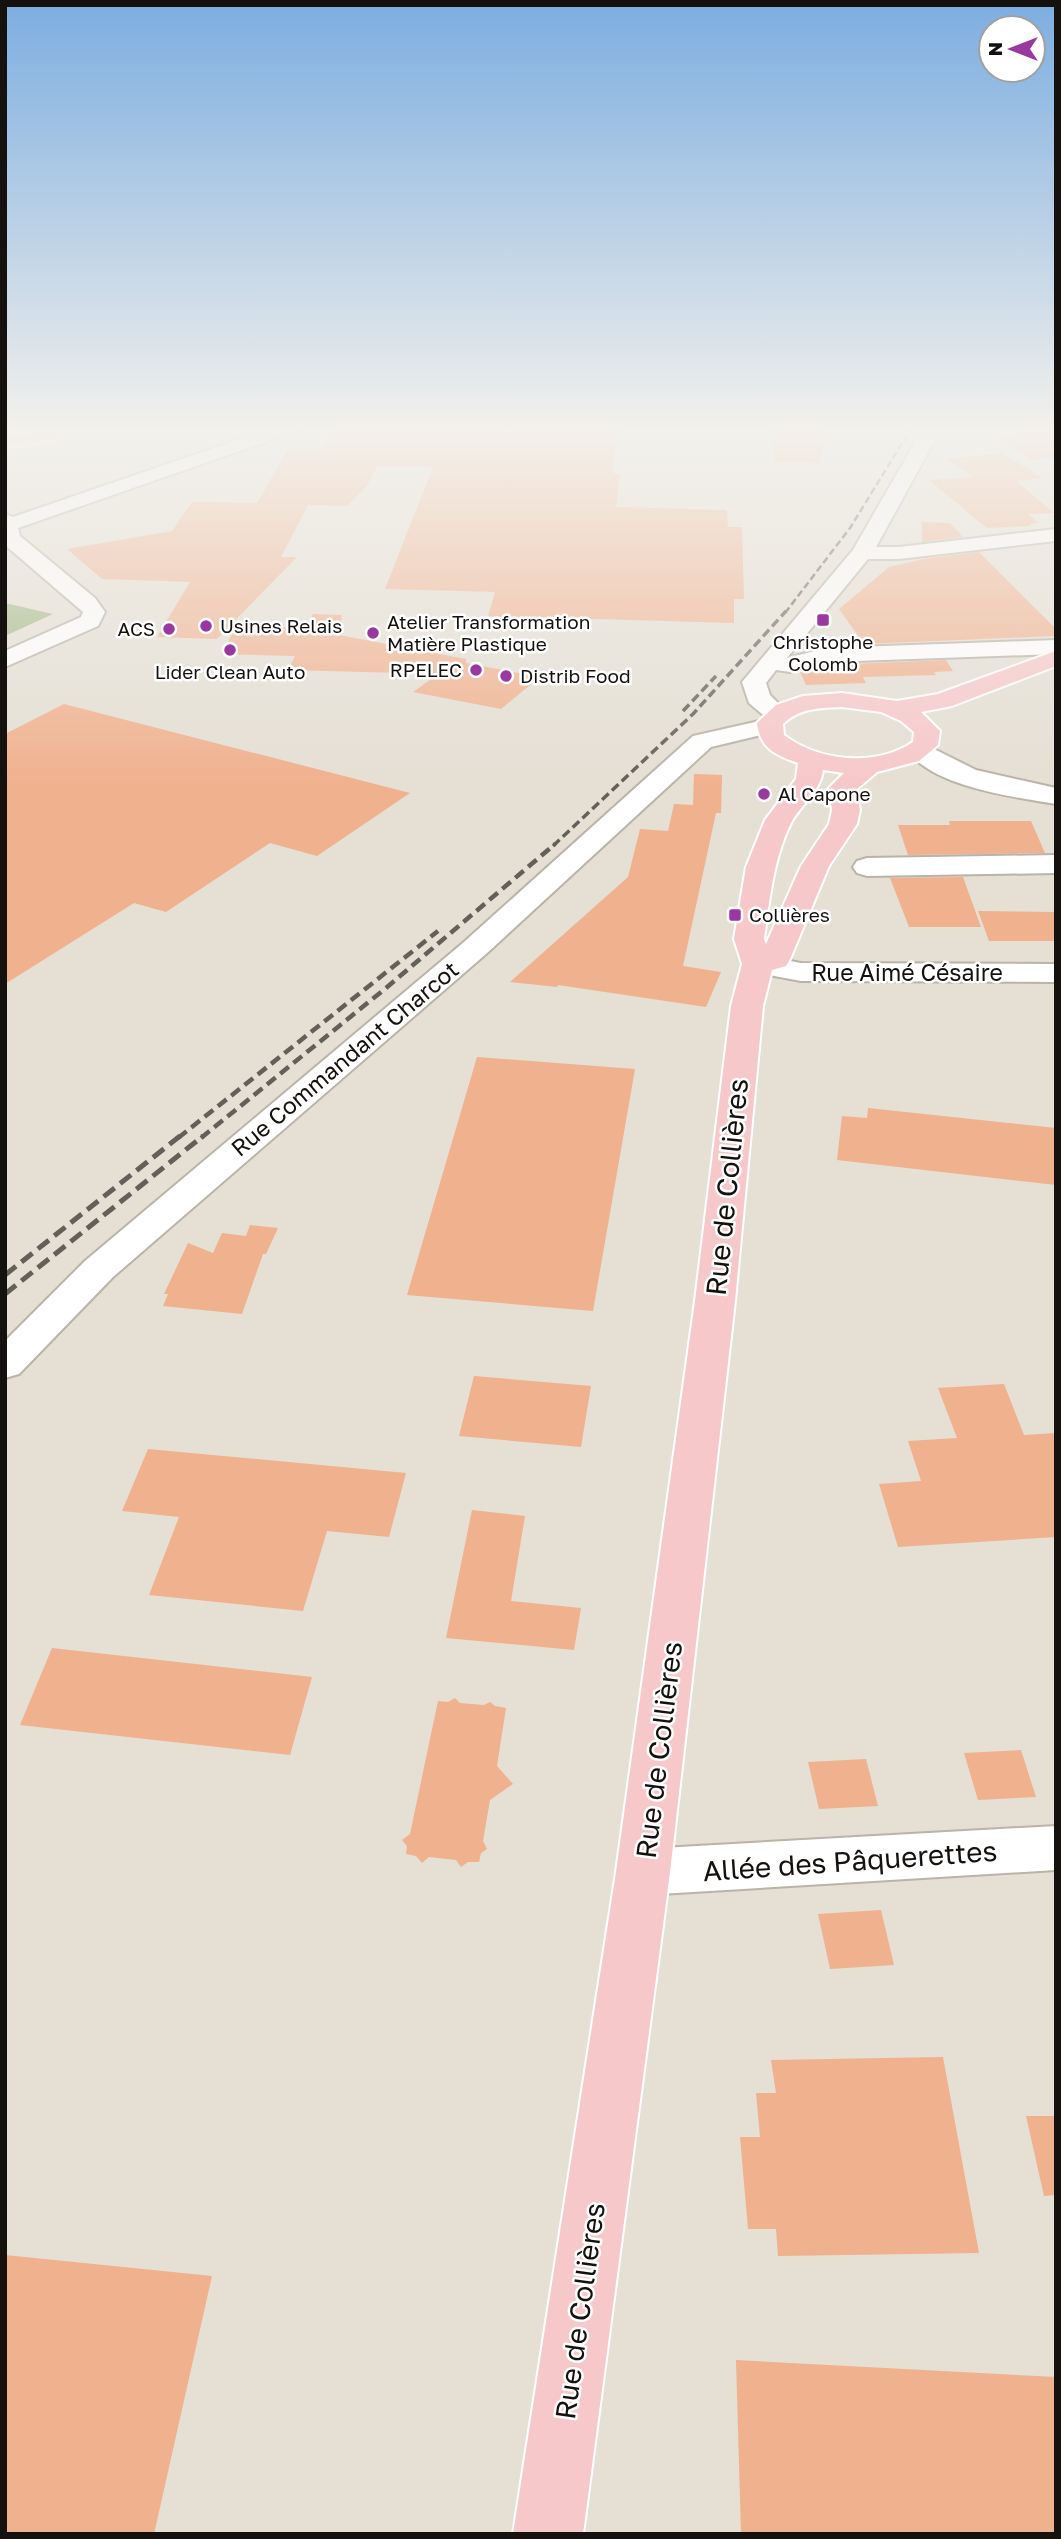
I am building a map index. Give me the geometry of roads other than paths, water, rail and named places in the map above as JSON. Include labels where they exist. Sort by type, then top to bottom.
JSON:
[{"type":"main road","points":[[894,709],[943,701],[1056,658]]},
{"type":"main road","points":[[811,702],[860,702],[894,709],[914,718],[927,731],[928,738],[919,750],[897,760],[844,764],[811,759],[775,729],[811,702]]},
{"type":"main road","name":"Rue de Collières","points":[[548,2534],[643,1872],[715,1301],[747,1006],[758,964],[749,939],[760,867],[779,820],[809,779],[811,759]]},
{"type":"main road","points":[[758,964],[775,959],[815,866],[843,824],[846,810],[842,789],[870,764]]},
{"type":"street","points":[[5,660],[89,621],[94,612],[88,603],[20,545]]},
{"type":"street","points":[[775,729],[758,698],[754,682],[771,665],[866,545]]},
{"type":"street","points":[[862,553],[899,553],[965,545]]},
{"type":"street","points":[[771,665],[790,665],[826,655],[1056,647]]},
{"type":"street","points":[[771,665],[772,681],[780,690],[811,702]]},
{"type":"street","name":"Rue Commandant Charcot","points":[[5,1365],[99,1269],[475,948],[686,755],[713,750],[775,729]]},
{"type":"street","points":[[919,750],[940,766],[979,781],[1056,796]]},
{"type":"street","points":[[867,867],[1056,864]]},
{"type":"street","name":"Rue Aimé Césaire","points":[[758,964],[802,972],[1056,973]]},
{"type":"street","name":"Allée des Pâquerettes","points":[[643,1872],[1056,1848]]},
{"type":"railway","points":[[785,613],[837,545]]},
{"type":"railway","points":[[553,846],[693,714],[786,611]]},
{"type":"railway","points":[[683,711],[716,676]]},
{"type":"railway","points":[[201,1138],[386,988],[555,844]]},
{"type":"railway","points":[[178,1138],[438,931]]},
{"type":"railway","points":[[5,1275],[180,1136]]},
{"type":"railway","points":[[5,1294],[203,1136]]},
{"type":"place","name":"Christophe Colomb","points":[[823,620]]},
{"type":"place","name":"Usines Relais","points":[[206,626]]},
{"type":"place","name":"ACS","points":[[169,629]]},
{"type":"place","name":"Atelier Transformation Matière Plastique","points":[[373,633]]},
{"type":"place","name":"Lider Clean Auto","points":[[230,650]]},
{"type":"place","name":"RPELEC","points":[[476,670]]},
{"type":"place","name":"Distrib Food","points":[[506,676]]},
{"type":"place","name":"Al Capone","points":[[764,794]]},
{"type":"place","name":"Collières","points":[[735,915]]}]
